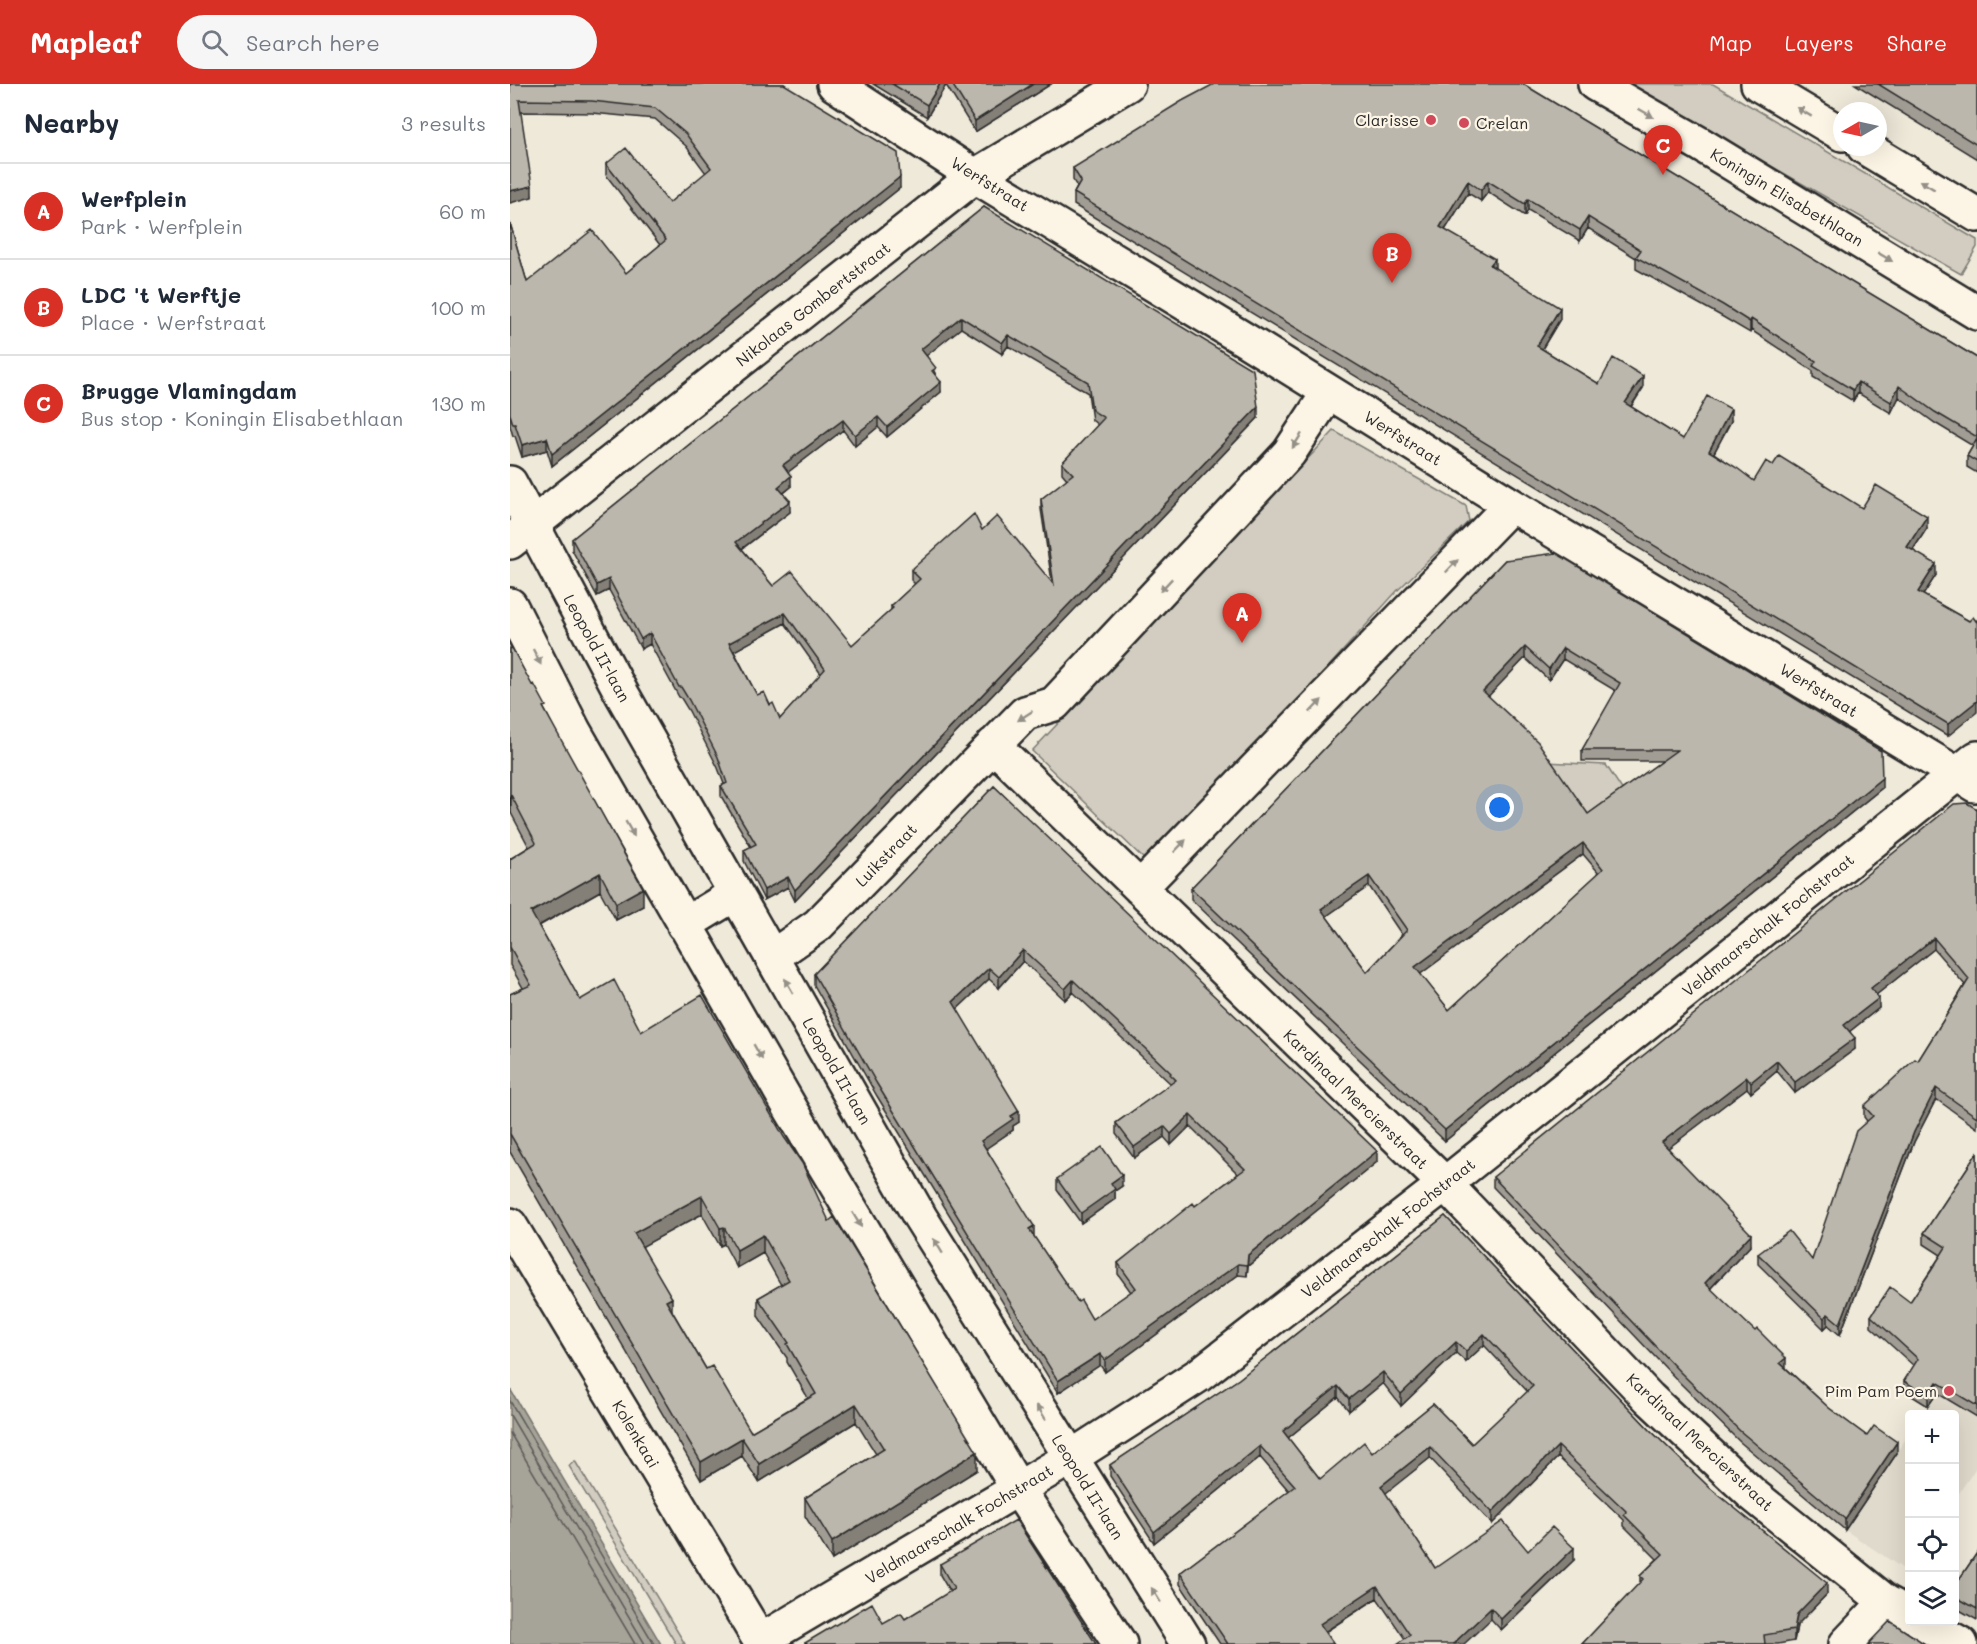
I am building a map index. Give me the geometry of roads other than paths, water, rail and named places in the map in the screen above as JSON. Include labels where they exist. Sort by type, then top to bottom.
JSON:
[{"type":"street","name":"Werfstraat","points":[[834,84],[975,176],[1511,505],[1970,773]]},
{"type":"street","name":"Nikolaas Gombertstraat","points":[[521,534],[975,176],[1128,84]]},
{"type":"street","name":"Koningin Elisabethlaan","points":[[1595,84],[1700,144],[1977,313]]},
{"type":"street","points":[[1758,84],[1833,129]]},
{"type":"street","points":[[1879,156],[1977,215]]},
{"type":"street","name":"Luikstraat","points":[[772,957],[818,925],[1025,713],[1054,704],[1289,453],[1329,392]]},
{"type":"street","name":"Leopold II-laan","points":[[510,483],[521,534],[627,704],[920,1217],[1188,1644]]},
{"type":"street","points":[[1140,888],[1511,505]]},
{"type":"street","points":[[510,605],[574,731],[792,1111],[1018,1489],[1120,1644]]},
{"type":"street","name":"Kardinaal Mercierstraat","points":[[993,745],[1445,1184],[1658,1406],[1752,1494],[1898,1608]]},
{"type":"street","name":"Veldmaarschalk Fochstraat","points":[[761,1643],[1070,1458],[1199,1375],[1970,773]]},
{"type":"street","points":[[684,925],[735,894]]},
{"type":"street","name":"Kolenkaai","points":[[510,1225],[761,1643]]},
{"type":"street","points":[[1846,1644],[1898,1608]]},
{"type":"street","points":[[1928,1626],[1961,1644]]},
{"type":"water","points":[[510,1389],[661,1644],[510,1644]]},
{"type":"place","name":"Clarisse","points":[[1431,120]]},
{"type":"place","name":"Crelan","points":[[1464,123]]},
{"type":"place","name":"Brugge Vlamingdam","points":[[1663,175]]},
{"type":"place","name":"LDC 't Werftje","points":[[1392,283]]},
{"type":"place","name":"Werfplein","points":[[1242,643]]},
{"type":"place","name":"Pim Pam Poem","points":[[1949,1391]]}]
